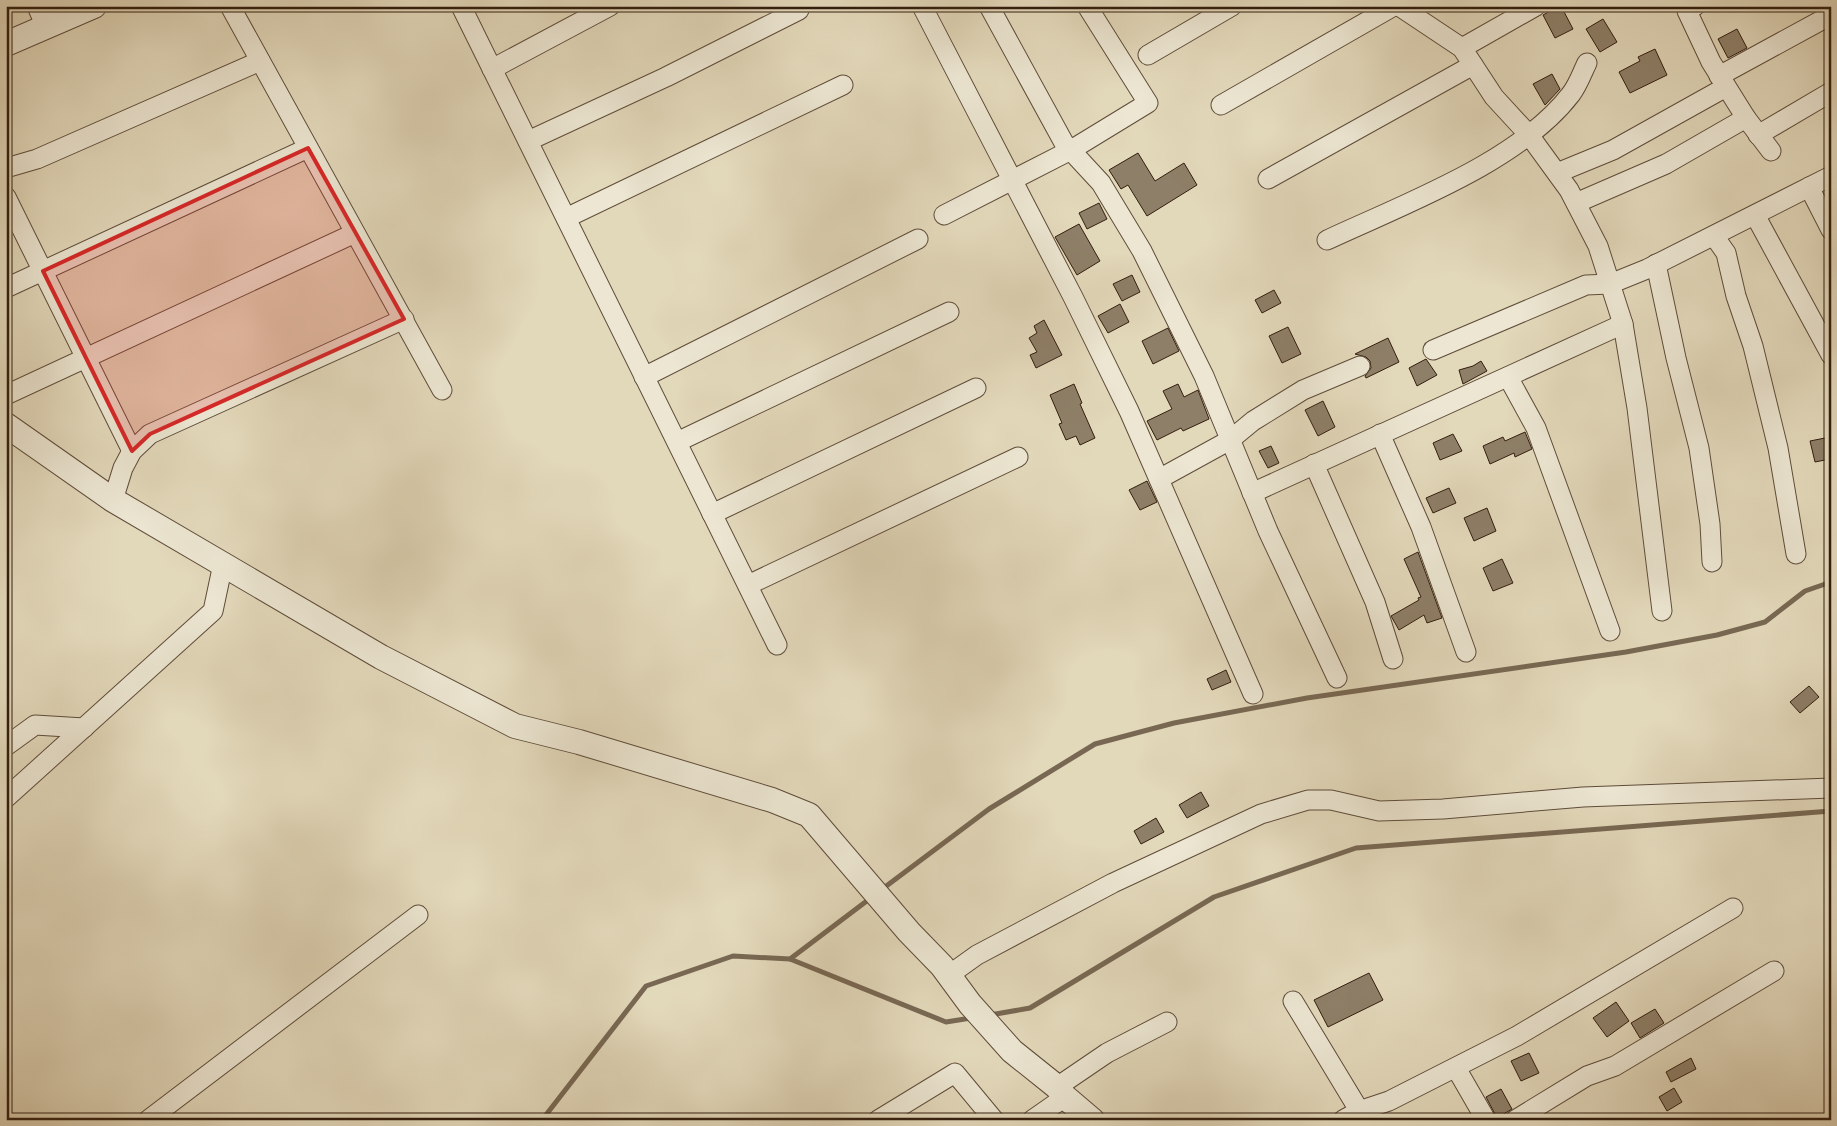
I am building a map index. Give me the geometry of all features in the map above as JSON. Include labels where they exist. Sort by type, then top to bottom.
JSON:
[{"type":"street","points":[[6,44],[41,17],[94,6]]},
{"type":"street","points":[[230,6],[442,390]]},
{"type":"street","points":[[461,6],[777,645]]},
{"type":"street","points":[[492,70],[610,6]]},
{"type":"street","points":[[922,6],[1125,402],[1254,694]]},
{"type":"street","points":[[989,6],[1064,143],[1101,183],[1142,251],[1204,376],[1252,493],[1337,678]]},
{"type":"street","points":[[944,215],[1070,150],[1148,103],[1087,6]]},
{"type":"street","points":[[1148,55],[1232,6]]},
{"type":"street","points":[[1220,105],[1394,6]]},
{"type":"street","points":[[1399,6],[1462,48],[1494,97],[1529,135],[1569,190],[1598,246],[1623,324],[1637,408],[1662,611]]},
{"type":"street","points":[[1462,48],[1536,6]]},
{"type":"street","points":[[1696,6],[1687,11],[1710,62],[1746,118],[1771,151]]},
{"type":"street","points":[[528,142],[799,10]]},
{"type":"street","points":[[1557,173],[1613,150],[1831,15]]},
{"type":"street","points":[[6,168],[37,159],[260,61]]},
{"type":"street","points":[[1327,240],[1445,185],[1498,157],[1550,118],[1572,93],[1587,63]]},
{"type":"street","points":[[1268,179],[1473,65]]},
{"type":"street","points":[[566,218],[843,85]]},
{"type":"street","points":[[1758,135],[1831,92]]},
{"type":"street","points":[[1576,202],[1666,164],[1746,118]]},
{"type":"street","points":[[6,288],[308,148]]},
{"type":"street","points":[[1433,350],[1586,285],[1610,284],[1656,264],[1831,176]]},
{"type":"street","points":[[1809,187],[1831,230]]},
{"type":"street","points":[[6,197],[132,451]]},
{"type":"street","points":[[1755,215],[1831,354]]},
{"type":"street","points":[[6,395],[355,233]]},
{"type":"street","points":[[1714,236],[1726,253],[1736,296],[1753,346],[1778,448],[1796,554]]},
{"type":"street","points":[[644,376],[918,240]]},
{"type":"street","points":[[1656,264],[1676,358],[1699,448],[1710,524],[1712,562]]},
{"type":"street","points":[[677,442],[948,312]]},
{"type":"street","points":[[113,500],[123,468],[132,451],[150,434],[404,319]]},
{"type":"street","points":[[1252,493],[1623,324]]},
{"type":"street","points":[[1159,479],[1230,440],[1253,421],[1303,390],[1360,366]]},
{"type":"street","points":[[1508,377],[1536,428],[1610,631]]},
{"type":"street","points":[[712,514],[976,388]]},
{"type":"street","points":[[6,425],[113,500],[380,656],[516,726],[579,742],[772,800],[809,816],[909,932],[949,975],[970,1004],[1012,1050],[1092,1120]]},
{"type":"street","points":[[1380,434],[1421,527],[1466,652]]},
{"type":"street","points":[[748,586],[1018,457]]},
{"type":"street","points":[[1314,464],[1375,602],[1393,660]]},
{"type":"street","points":[[6,798],[213,611],[223,564]]},
{"type":"street","points":[[6,746],[35,725],[84,728]]},
{"type":"street","points":[[949,975],[977,955],[1113,883],[1260,814],[1308,800],[1331,800],[1379,811],[1443,809],[1583,797],[1831,788]]},
{"type":"street","points":[[1293,1000],[1356,1117],[1517,1036],[1733,908]]},
{"type":"street","points":[[148,1120],[418,915]]},
{"type":"street","points":[[1515,1120],[1587,1076],[1615,1066],[1774,971]]},
{"type":"street","points":[[1032,1120],[1061,1092],[1108,1053],[1167,1022]]},
{"type":"street","points":[[1456,1068],[1486,1120]]},
{"type":"street","points":[[878,1120],[955,1073],[994,1120]]},
{"type":"highlighted area","points":[[308,148],[404,319],[150,434],[132,451],[43,271]]},
{"type":"building","points":[[1561,6],[1573,29],[1555,38],[1543,15]]},
{"type":"building","points":[[1603,19],[1617,42],[1600,52],[1586,29]]},
{"type":"building","points":[[1737,29],[1747,48],[1728,58],[1718,39]]},
{"type":"building","points":[[1655,49],[1667,75],[1630,93],[1619,72],[1640,61],[1638,57]]},
{"type":"building","points":[[1552,74],[1560,89],[1545,105],[1533,84]]},
{"type":"building","points":[[1138,153],[1155,181],[1184,163],[1197,185],[1147,216],[1128,185],[1121,189],[1109,170]]},
{"type":"building","points":[[1099,203],[1107,219],[1087,229],[1079,213]]},
{"type":"building","points":[[1079,224],[1100,261],[1077,275],[1055,237]]},
{"type":"building","points":[[1132,275],[1140,292],[1122,301],[1113,284]]},
{"type":"building","points":[[1274,290],[1281,303],[1262,313],[1255,300]]},
{"type":"building","points":[[1120,304],[1129,322],[1108,333],[1098,316]]},
{"type":"building","points":[[1044,320],[1062,355],[1036,368],[1030,355],[1037,352],[1029,338],[1037,333],[1034,326]]},
{"type":"building","points":[[1288,327],[1301,354],[1282,363],[1269,336]]},
{"type":"building","points":[[1168,328],[1179,351],[1153,364],[1142,341]]},
{"type":"building","points":[[1388,338],[1399,362],[1366,378],[1365,376],[1371,368],[1370,361],[1366,357],[1355,354]]},
{"type":"building","points":[[1426,359],[1437,375],[1417,386],[1409,368]]},
{"type":"building","points":[[1481,361],[1487,371],[1463,384],[1459,370],[1473,366]]},
{"type":"building","points":[[1074,384],[1082,403],[1080,404],[1095,438],[1080,445],[1076,436],[1066,440],[1059,424],[1062,423],[1050,395]]},
{"type":"building","points":[[1178,384],[1184,397],[1198,390],[1209,419],[1183,431],[1181,428],[1157,440],[1147,421],[1172,409],[1163,391]]},
{"type":"building","points":[[1323,401],[1335,427],[1318,436],[1305,410]]},
{"type":"building","points":[[1525,432],[1532,449],[1515,457],[1514,453],[1490,464],[1483,446],[1503,437],[1505,441]]},
{"type":"building","points":[[1453,434],[1462,451],[1440,460],[1433,443]]},
{"type":"building","points":[[1825,438],[1830,459],[1815,462],[1810,441]]},
{"type":"building","points":[[1271,446],[1279,463],[1268,468],[1259,451]]},
{"type":"building","points":[[1147,481],[1157,502],[1140,510],[1129,490]]},
{"type":"building","points":[[1449,488],[1456,503],[1433,513],[1426,498]]},
{"type":"building","points":[[1487,508],[1496,531],[1474,541],[1464,518]]},
{"type":"building","points":[[1418,552],[1442,618],[1427,623],[1424,615],[1399,630],[1391,616],[1421,597],[1404,559]]},
{"type":"building","points":[[1502,559],[1513,583],[1493,591],[1483,568]]},
{"type":"building","points":[[1226,670],[1231,682],[1212,690],[1207,679]]},
{"type":"building","points":[[1809,686],[1819,697],[1800,713],[1790,702]]},
{"type":"building","points":[[1201,792],[1209,806],[1187,818],[1179,805]]},
{"type":"building","points":[[1156,818],[1164,832],[1141,844],[1134,831]]},
{"type":"building","points":[[1369,973],[1383,1000],[1328,1027],[1314,1000]]},
{"type":"building","points":[[1616,1002],[1629,1021],[1607,1037],[1593,1018]]},
{"type":"building","points":[[1655,1009],[1664,1023],[1640,1038],[1631,1023]]},
{"type":"building","points":[[1529,1053],[1539,1073],[1521,1081],[1511,1061]]},
{"type":"building","points":[[1691,1058],[1696,1069],[1671,1082],[1666,1072]]},
{"type":"building","points":[[1674,1088],[1682,1102],[1667,1111],[1659,1097]]},
{"type":"building","points":[[1501,1089],[1512,1109],[1497,1118],[1486,1097]]},
{"type":"waterway","points":[[881,890],[989,809],[1095,744],[1174,723],[1307,698],[1626,652],[1717,635],[1765,622],[1805,591],[1831,582]]},
{"type":"waterway","points":[[990,1015],[1030,1008],[1214,897],[1356,848],[1831,811]]},
{"type":"waterway","points":[[542,1120],[646,986],[733,956],[790,959],[872,897]]},
{"type":"waterway","points":[[790,959],[946,1022],[971,1018]]}]
